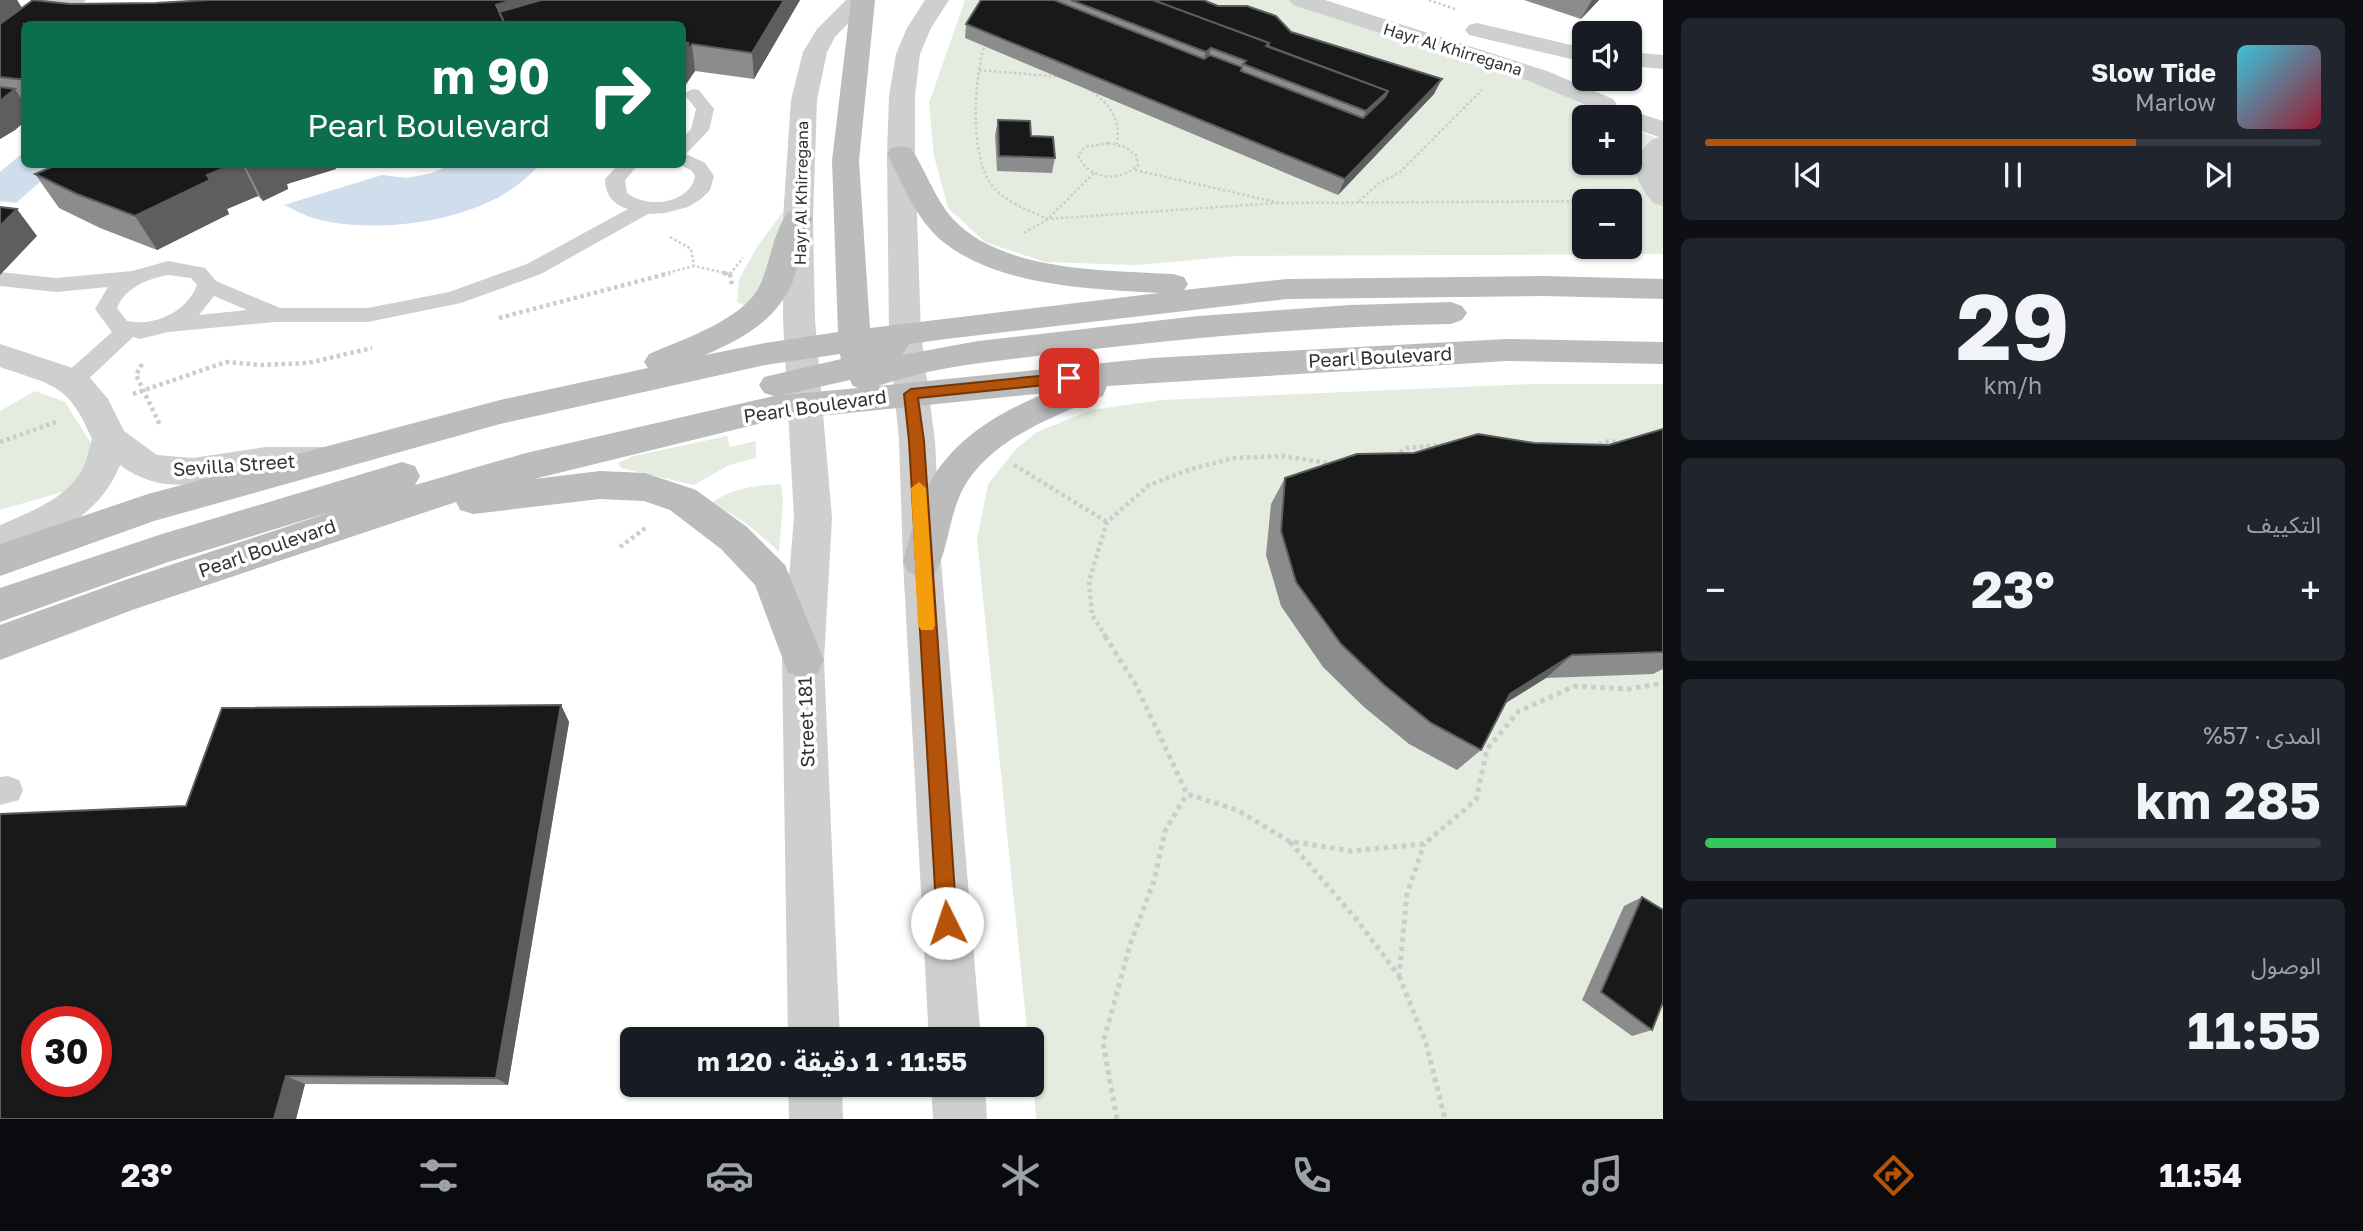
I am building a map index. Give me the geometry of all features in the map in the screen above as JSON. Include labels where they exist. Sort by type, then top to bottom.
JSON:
[{"type":"main road","points":[[861,0],[863,22],[847,134],[846,218],[862,361],[882,384],[908,364]]},
{"type":"main road","points":[[901,154],[931,210],[952,234],[993,257],[1053,274],[1093,280],[1287,289]]},
{"type":"main road","points":[[596,391],[681,353],[755,314],[771,296],[778,279],[788,236],[798,218]]},
{"type":"main road","name":"Pearl Boulevard","points":[[0,560],[148,508],[500,412],[765,354],[804,378],[908,364],[1287,289],[1544,286],[1663,289]]},
{"type":"main road","points":[[0,605],[162,548],[393,479],[574,431],[804,378],[883,354],[908,364],[1166,330],[1265,321],[1441,313],[1663,311]]},
{"type":"main road","name":"Pearl Boulevard","points":[[908,364],[1152,370],[1507,350],[1663,354]]},
{"type":"main road","name":"Pearl Boulevard","points":[[0,643],[122,597],[387,508],[526,467],[770,409],[804,378],[862,361]]},
{"type":"main road","points":[[922,561],[943,493],[959,468],[979,445],[1019,420],[1062,400],[1106,383],[1152,370]]},
{"type":"main road","points":[[387,508],[535,495],[600,485],[645,488],[683,500],[734,538],[771,576],[803,660]]},
{"type":"street","points":[[52,0],[74,0]]},
{"type":"street","name":"Hayr Al Khirregana","points":[[804,378],[798,218],[804,100],[815,52],[825,34],[861,0]]},
{"type":"street","points":[[937,0],[919,28],[908,54],[902,96],[901,154],[908,364],[917,441],[922,561],[954,1027]]},
{"type":"street","name":"Hayr Al Khirregana","points":[[1301,0],[1509,66],[1604,104]]},
{"type":"street","name":"Hayr Al Khirregana","points":[[1452,23],[1524,43],[1572,53]]},
{"type":"street","points":[[1642,54],[1663,44]]},
{"type":"street","points":[[1642,60],[1663,62]]},
{"type":"street","points":[[1591,91],[1604,104]]},
{"type":"street","name":"Hayr Al Khirregana","points":[[1642,123],[1663,130]]},
{"type":"street","points":[[1649,199],[1654,185],[1649,173],[1649,161],[1653,152],[1663,144]]},
{"type":"street","points":[[0,355],[73,380]]},
{"type":"street","name":"Street 181","points":[[804,378],[813,518],[803,660],[814,1027]]},
{"type":"street","name":"Sevilla Street","points":[[73,380],[96,408],[110,439],[147,466],[175,472],[193,472],[265,460],[326,460]]},
{"type":"street","points":[[0,541],[61,511],[83,496],[97,478],[110,439]]},
{"type":"street","points":[[815,1097],[816,1119]]},
{"type":"street","points":[[959,1097],[960,1119]]},
{"type":"lane","points":[[686,146],[700,130],[705,109],[693,94]]},
{"type":"lane","points":[[626,168],[615,178],[614,188],[624,202],[643,209],[675,207],[699,193],[704,184],[704,175],[699,167],[686,161]]},
{"type":"lane","points":[[600,232],[619,197]]},
{"type":"lane","points":[[56,285],[106,309],[109,318],[117,325],[130,329],[142,330],[168,324],[276,315],[368,315],[453,298],[534,269],[643,209]]},
{"type":"lane","points":[[106,309],[115,292],[136,278],[151,271],[183,268],[204,277],[208,285],[276,315]]},
{"type":"lane","points":[[0,279],[56,285],[136,278]]},
{"type":"lane","points":[[168,324],[193,311],[202,302],[208,285]]},
{"type":"lane","points":[[73,380],[130,329]]},
{"type":"path","points":[[987,40],[982,50],[979,70],[982,165],[990,181],[1003,195],[1048,219],[1280,203],[1649,199]]},
{"type":"path","points":[[1359,202],[1378,184],[1401,172],[1509,66]]},
{"type":"path","points":[[979,70],[1062,78]]},
{"type":"path","points":[[1084,86],[1107,101],[1118,119],[1117,144]]},
{"type":"path","points":[[1099,143],[1117,144],[1136,155],[1138,165],[1135,170],[1122,176],[1094,173],[1079,160],[1080,151],[1099,143]]},
{"type":"path","points":[[1135,170],[1280,203]]},
{"type":"path","points":[[1014,240],[1048,219],[1094,173]]},
{"type":"path","points":[[663,230],[672,239],[688,244],[694,253],[694,266]]},
{"type":"path","points":[[1583,448],[1609,441],[1633,444]]},
{"type":"path","points":[[1389,460],[1407,448],[1429,444],[1459,445]]},
{"type":"path","points":[[1343,465],[1283,456],[1234,458],[1191,469],[1149,485],[1107,522],[1089,581],[1092,615],[1136,685],[1187,794],[1237,810],[1289,841],[1357,920],[1399,976],[1426,1043],[1445,1119]]},
{"type":"path","points":[[1024,471],[1107,522]]},
{"type":"path","points":[[1399,976],[1407,894],[1424,844],[1476,800],[1488,749],[1520,711],[1575,686],[1629,689],[1663,683]]},
{"type":"path","points":[[1117,1119],[1103,1043],[1131,942],[1154,881],[1165,831],[1187,794]]},
{"type":"path","points":[[1289,841],[1351,851],[1424,844]]},
{"type":"shaded area","points":[[965,0],[1289,0],[1554,89],[1583,105],[1572,105],[1572,175],[1642,175],[1642,133],[1663,140],[1663,254],[1642,254],[1642,189],[1572,189],[1572,254],[1237,256],[1137,265],[1045,262],[985,242],[948,208],[934,156],[929,103]]},
{"type":"shaded area","points":[[783,212],[779,264],[745,306],[737,302],[739,279],[757,247]]},
{"type":"shaded area","points":[[1534,384],[1663,384],[1663,1119],[1036,1119],[1035,1097],[1044,1097],[1044,1027],[1027,1027],[977,539],[988,484],[1016,449],[1037,432],[1091,410],[1162,400]]},
{"type":"shaded area","points":[[35,391],[65,402],[94,448],[89,484],[0,510],[0,411]]},
{"type":"shaded area","points":[[727,436],[730,447],[756,441],[756,458],[729,465],[694,485],[621,468],[618,463],[634,456]]},
{"type":"shaded area","points":[[781,484],[783,502],[779,552],[730,513],[711,504],[735,491]]},
{"type":"water","points":[[21,154],[21,168],[56,168],[16,203],[0,201],[0,172]]},
{"type":"water","points":[[444,168],[537,168],[496,199],[446,217],[418,222],[390,225],[337,223],[309,217],[284,205],[382,175],[407,178]]},
{"type":"building","points":[[33,0],[70,4],[208,0],[514,0],[496,5],[504,21],[21,21],[21,79],[0,77],[0,24]]},
{"type":"building","points":[[541,0],[784,0],[752,53],[692,44],[688,50],[686,21],[504,21],[499,12]]},
{"type":"building","points":[[981,0],[1054,0],[1204,59],[1210,55],[1242,67],[1241,71],[1363,118],[1388,91],[1153,0],[1203,0],[1218,6],[1247,6],[1276,16],[1291,32],[1442,79],[1345,179],[966,24]]},
{"type":"building","points":[[1071,0],[1153,0],[1388,91],[1366,111],[1243,64],[1246,61],[1211,48],[1206,52]]},
{"type":"building","points":[[0,87],[15,89],[0,101]]},
{"type":"building","points":[[998,120],[1030,121],[1031,136],[1053,137],[1055,158],[999,156]]},
{"type":"building","points":[[49,168],[224,168],[207,175],[210,180],[135,216],[77,194],[35,174]]},
{"type":"building","points":[[0,207],[17,209],[0,226]]},
{"type":"building","points":[[1663,429],[1663,652],[1572,655],[1510,694],[1481,750],[1431,723],[1384,685],[1341,644],[1296,582],[1281,531],[1285,478],[1357,454],[1414,453],[1478,434],[1534,443],[1609,445]]},
{"type":"building","points":[[561,705],[496,1078],[286,1076],[274,1119],[0,1119],[0,814],[186,806],[222,708]]},
{"type":"building","points":[[1642,897],[1663,910],[1663,1002],[1652,1030],[1601,992]]},
{"type":"slow traffic","points":[[919,488],[927,625]]},
{"type":"route","points":[[947,923],[922,561],[917,441],[911,394],[1069,378]]}]
